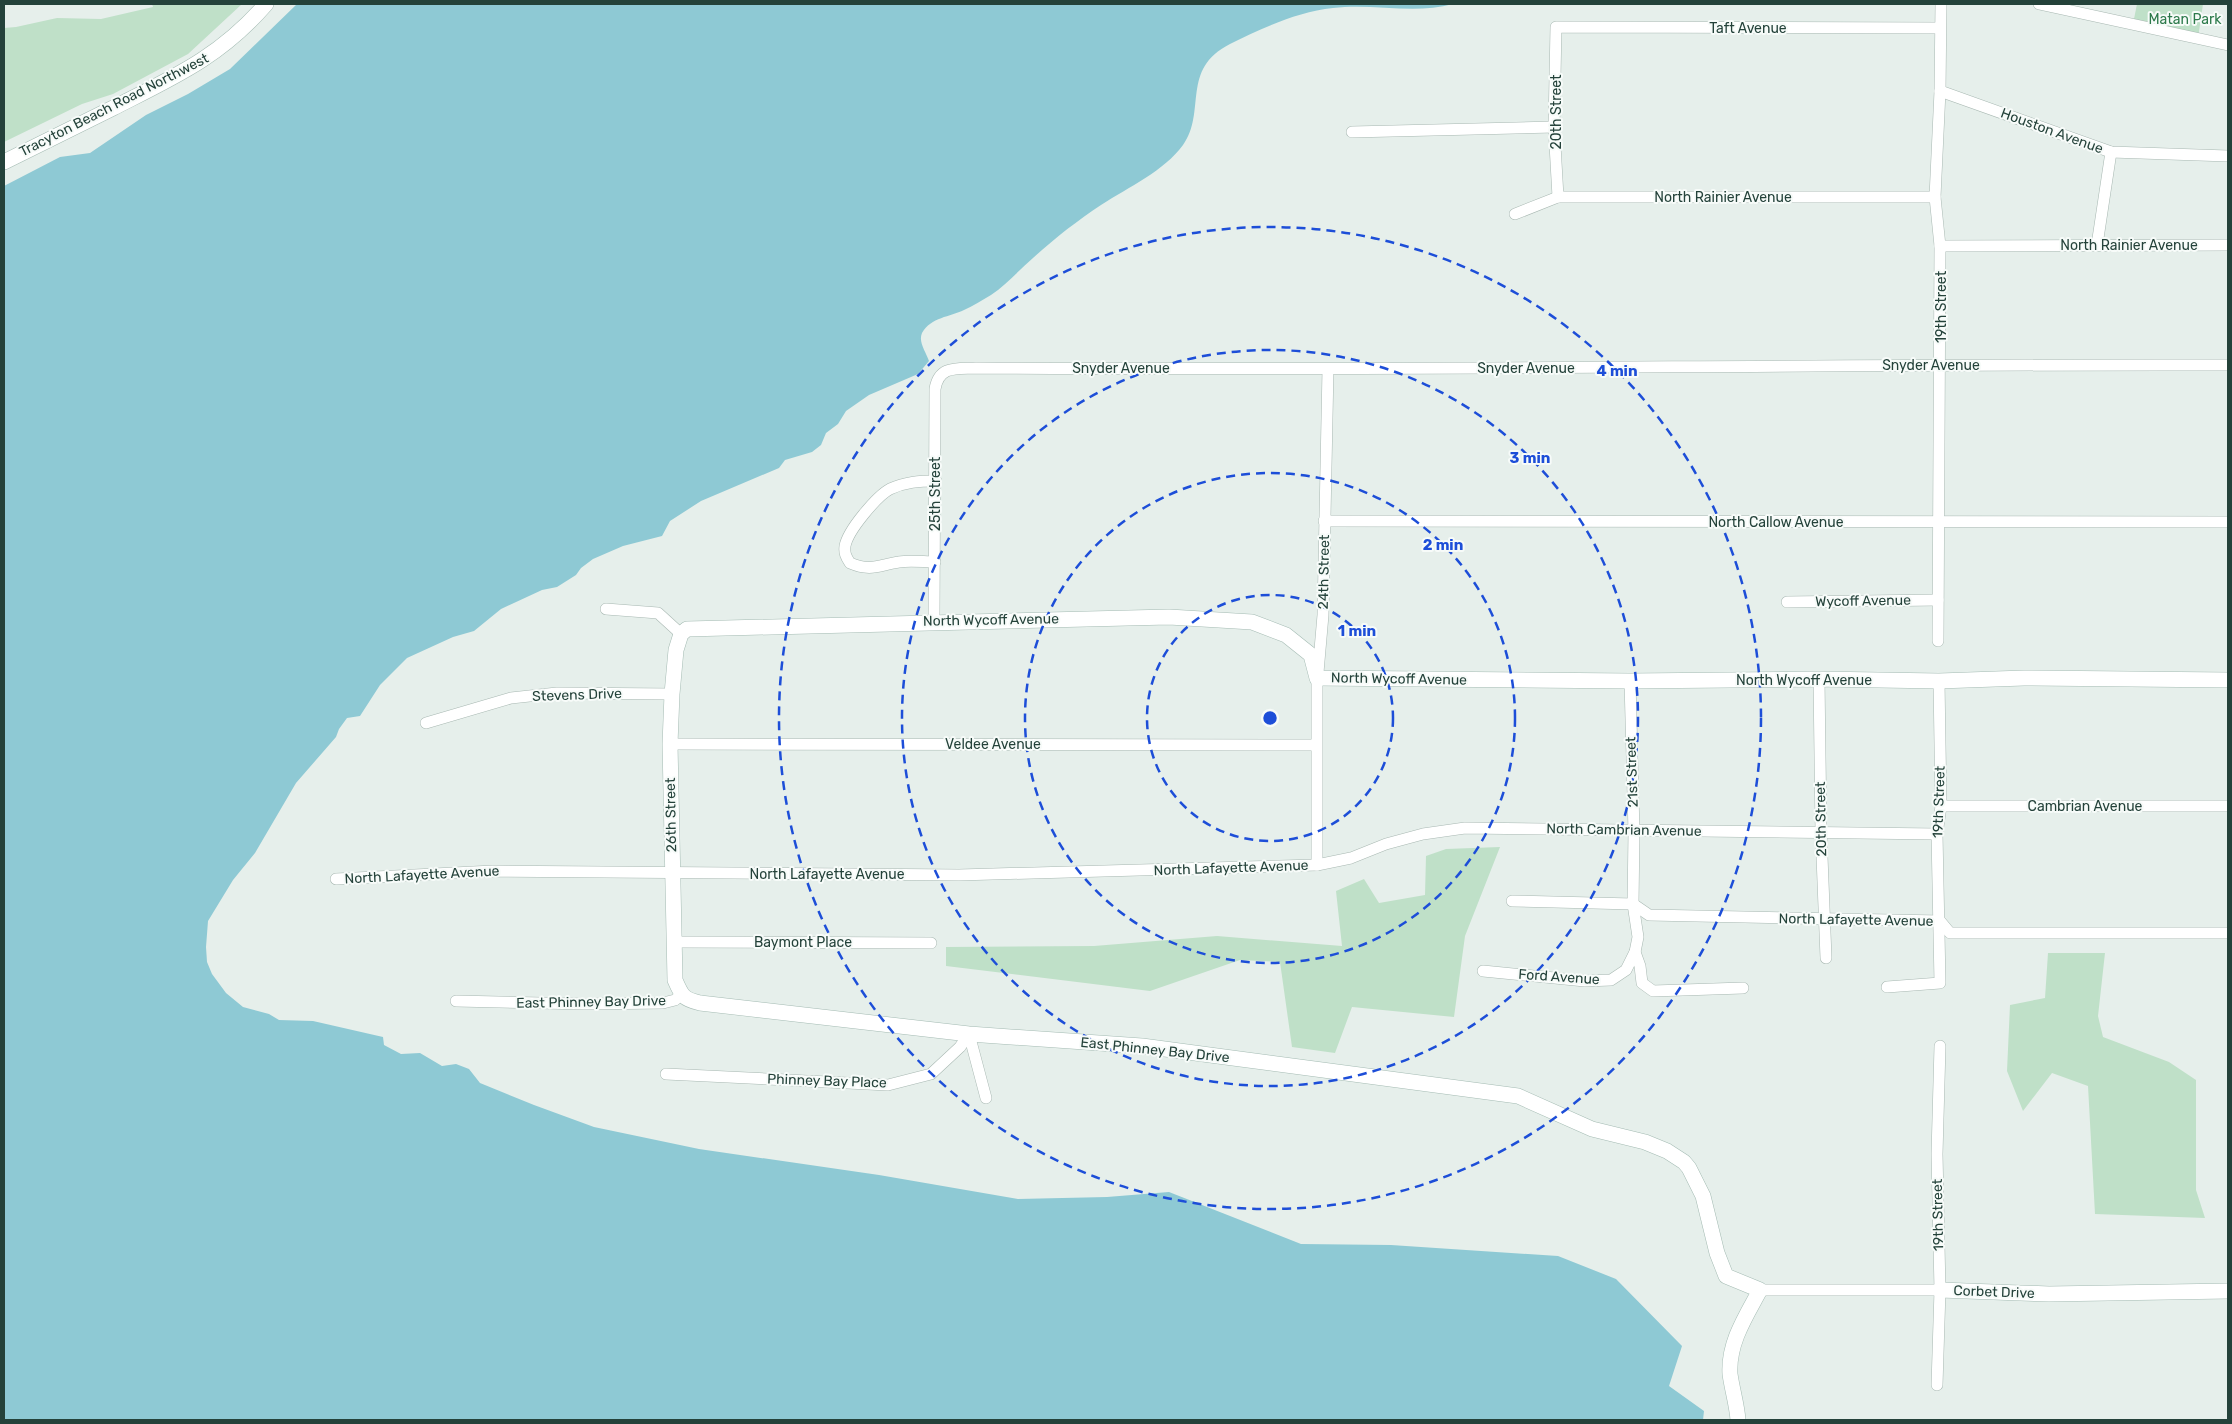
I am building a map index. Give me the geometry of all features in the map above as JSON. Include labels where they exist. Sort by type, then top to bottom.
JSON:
[{"type":"street","name":"Tracyton Beach Road Northwest","points":[[4,162],[198,64],[220,48],[266,4]]},
{"type":"street","name":"19th Street","points":[[1938,641],[1941,364],[1940,246],[1935,197],[1940,91],[1940,4]]},
{"type":"street","points":[[2039,4],[2228,44]]},
{"type":"street","name":"Taft Avenue","points":[[1556,27],[1940,28]]},
{"type":"street","name":"20th Street","points":[[1556,27],[1554,127],[1558,197]]},
{"type":"street","name":"Houston Avenue","points":[[1940,91],[2111,152],[2228,156]]},
{"type":"street","points":[[1352,132],[1554,127]]},
{"type":"street","points":[[2097,245],[2111,152]]},
{"type":"street","name":"North Rainier Avenue","points":[[1515,214],[1558,197],[1935,197]]},
{"type":"street","name":"North Rainier Avenue","points":[[1940,246],[2228,245]]},
{"type":"street","name":"Snyder Avenue","points":[[945,371],[976,368],[1328,369],[1941,364],[2228,365]]},
{"type":"street","name":"24th Street","points":[[1317,865],[1317,678],[1323,615],[1328,369]]},
{"type":"street","name":"25th Street","points":[[934,621],[935,388],[938,375],[945,371]]},
{"type":"street","points":[[935,562],[900,562],[887,566],[868,568],[850,563],[845,556],[845,544],[880,494],[905,483],[936,481]]},
{"type":"street","name":"North Callow Avenue","points":[[1324,521],[2228,522]]},
{"type":"street","name":"Wycoff Avenue","points":[[1787,602],[1938,600]]},
{"type":"street","points":[[606,609],[658,614],[681,634]]},
{"type":"street","name":"North Wycoff Avenue","points":[[681,634],[687,629],[934,621],[1169,617],[1252,622],[1286,635],[1311,655],[1317,678],[1630,681],[1939,681],[2024,678],[2228,680]]},
{"type":"street","name":"26th Street","points":[[681,634],[676,650],[670,744],[675,980],[681,995]]},
{"type":"street","name":"20th Street","points":[[1819,680],[1821,831],[1826,958]]},
{"type":"street","name":"21st Street","points":[[1630,681],[1634,832],[1633,904],[1638,937],[1635,952]]},
{"type":"street","name":"19th Street","points":[[1887,987],[1940,983],[1937,834],[1941,806],[1939,681]]},
{"type":"street","name":"Stevens Drive","points":[[426,723],[511,698],[557,693],[672,694]]},
{"type":"street","name":"Veldee Avenue","points":[[670,744],[1316,745]]},
{"type":"street","name":"Cambrian Avenue","points":[[1941,806],[2228,806]]},
{"type":"street","name":"North Cambrian Avenue","points":[[1317,865],[1351,858],[1386,844],[1423,834],[1465,828],[1634,832],[1821,831],[1937,834]]},
{"type":"street","name":"North Lafayette Avenue","points":[[336,879],[492,871],[959,875],[1317,865]]},
{"type":"street","name":"North Lafayette Avenue","points":[[1512,900],[1633,904],[1649,915],[1940,921],[1950,933],[2228,933]]},
{"type":"street","name":"Baymont Place","points":[[674,942],[931,943]]},
{"type":"street","points":[[1635,952],[1640,966],[1642,983],[1653,991],[1743,988]]},
{"type":"street","name":"Ford Avenue","points":[[1483,971],[1585,980],[1611,980],[1626,970],[1635,952]]},
{"type":"street","name":"East Phinney Bay Drive","points":[[456,1001],[575,1004],[663,1003],[675,1000],[681,995],[687,1000],[700,1004],[969,1034],[1142,1046],[1518,1096],[1592,1129],[1644,1142],[1667,1150],[1684,1162],[1703,1196],[1717,1253],[1726,1276],[1760,1290]]},
{"type":"street","points":[[969,1034],[986,1098]]},
{"type":"street","name":"Phinney Bay Place","points":[[666,1074],[888,1084],[931,1074],[960,1046],[969,1034]]},
{"type":"street","name":"19th Street","points":[[1937,1385],[1940,1290],[1937,1154],[1940,1046]]},
{"type":"street","points":[[1738,1420],[1730,1376],[1730,1359],[1741,1326],[1760,1290]]},
{"type":"street","name":"Corbet Drive","points":[[1760,1290],[1940,1290],[2049,1294],[2228,1291]]},
{"type":"green space","points":[[152,4],[242,4],[188,54],[113,94],[82,104],[4,142],[4,28],[57,18],[101,19],[153,7]]},
{"type":"green space","name":"Matan Park","points":[[2137,4],[2203,4],[2198,38],[2133,24]]},
{"type":"green space","points":[[1500,847],[1465,936],[1454,1017],[1352,1007],[1335,1053],[1292,1047],[1280,962],[1240,960],[1150,991],[946,966],[946,947],[1094,946],[1217,936],[1342,946],[1336,891],[1364,879],[1379,903],[1425,895],[1426,856],[1446,849]]},
{"type":"green space","points":[[2048,953],[2105,953],[2098,1016],[2103,1037],[2169,1062],[2196,1080],[2196,1190],[2205,1218],[2095,1214],[2088,1086],[2052,1073],[2023,1111],[2007,1071],[2010,1005],[2045,998]]},
{"type":"water","points":[[297,4],[1453,4],[1424,9],[1348,7],[1320,10],[1280,21],[1230,44],[1215,54],[1205,66],[1199,78],[1190,132],[1183,145],[1175,154],[1156,171],[1101,205],[1066,230],[991,295],[959,312],[930,324],[921,336],[929,361],[918,374],[869,395],[846,411],[838,424],[826,433],[821,445],[812,452],[785,460],[779,468],[701,501],[670,521],[662,536],[623,546],[593,559],[581,568],[576,575],[557,587],[542,590],[501,609],[474,631],[453,637],[407,658],[380,685],[360,716],[347,718],[336,737],[296,783],[255,853],[233,880],[208,921],[207,962],[212,974],[226,993],[243,1007],[269,1014],[279,1020],[313,1021],[383,1037],[384,1045],[401,1054],[420,1053],[442,1066],[456,1064],[469,1069],[480,1083],[594,1127],[699,1149],[879,1175],[1018,1199],[1107,1197],[1169,1192],[1301,1244],[1391,1245],[1558,1256],[1616,1279],[1682,1346],[1669,1386],[1704,1411],[1703,1420],[4,1420],[4,186],[60,157],[90,153],[146,115],[188,94],[230,69]]}]
